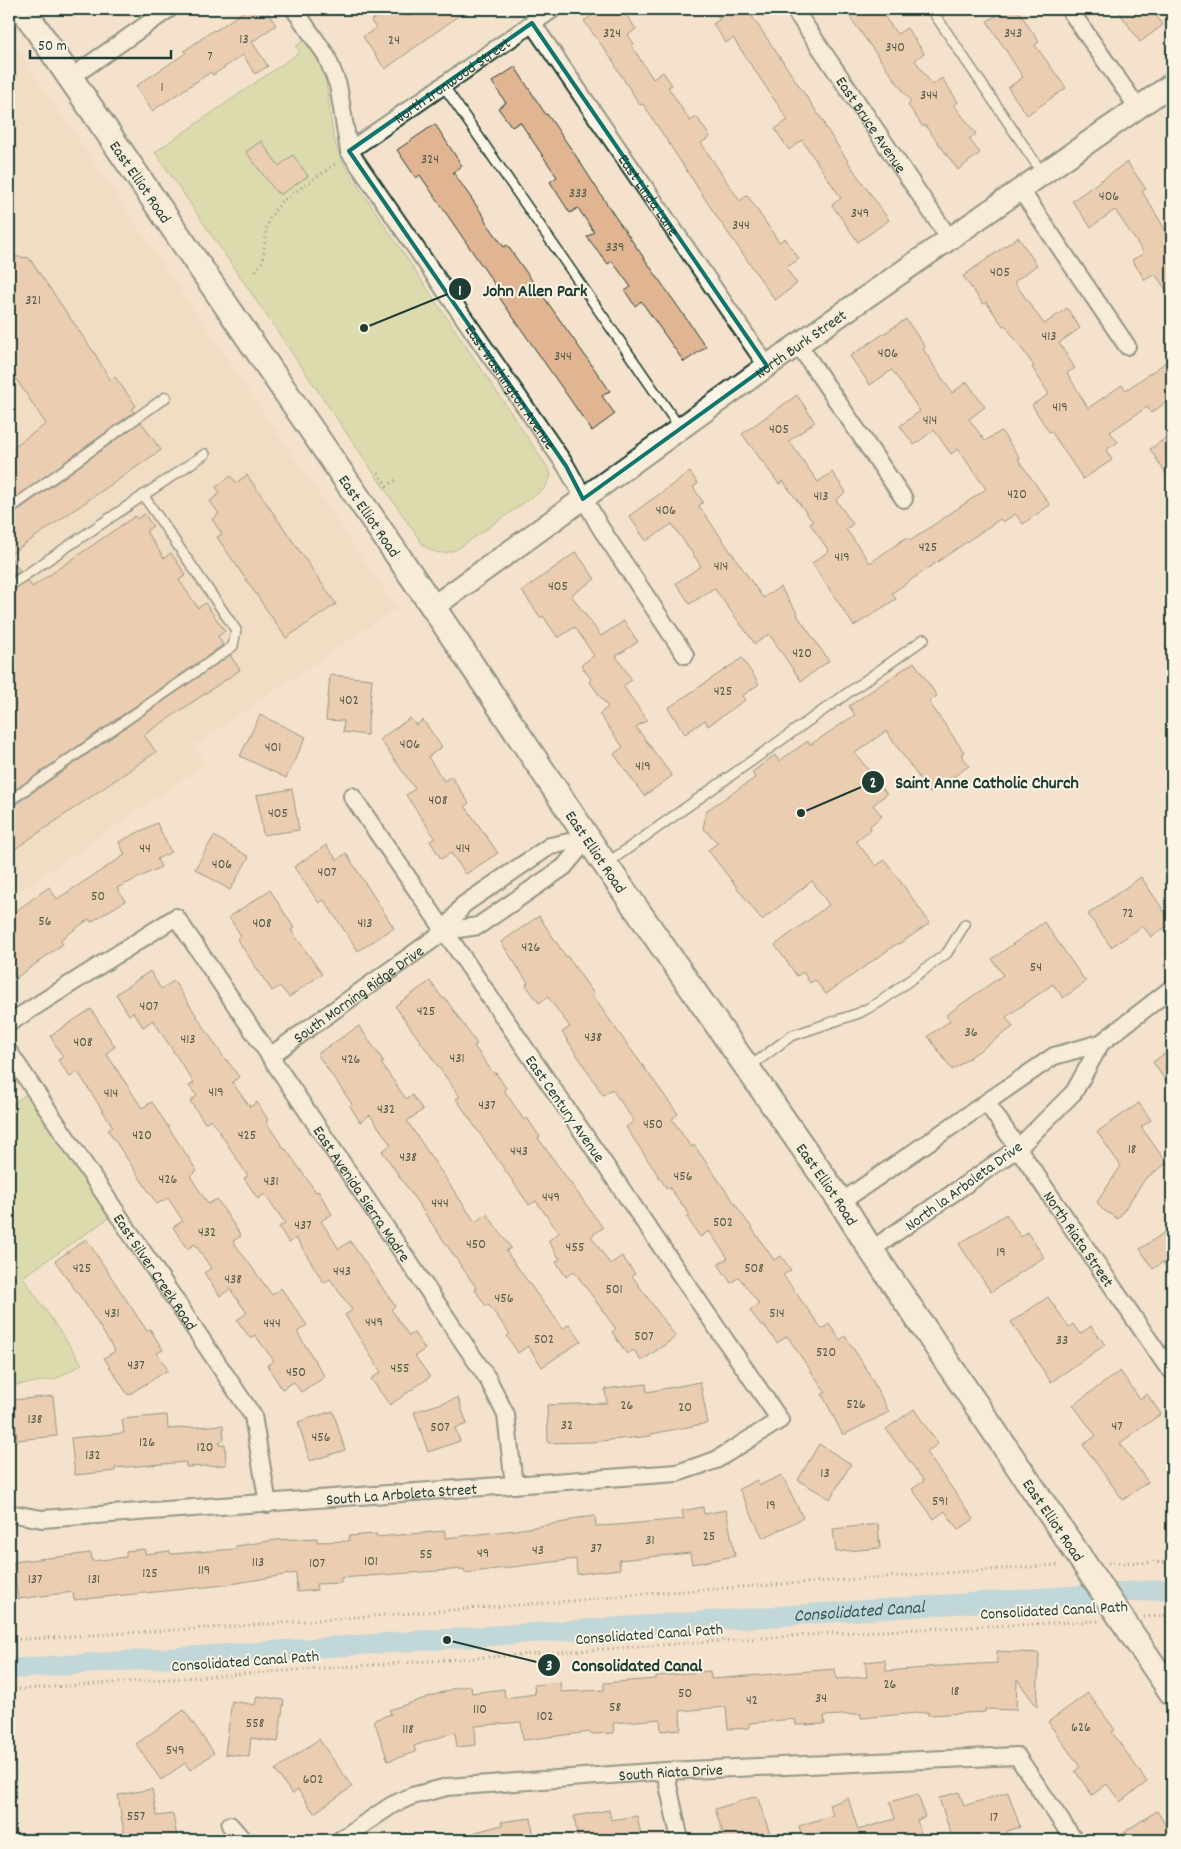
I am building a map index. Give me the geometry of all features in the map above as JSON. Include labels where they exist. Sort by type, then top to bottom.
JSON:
[{"type":"main road","name":"East Elliot Road","points":[[23,9],[433,607],[588,838],[841,1202],[871,1250],[1172,1693]]},
{"type":"street","points":[[70,78],[169,9]]},
{"type":"street","name":"East Washington Avenue","points":[[294,9],[326,55],[338,85],[344,156],[566,466],[600,527],[685,655]]},
{"type":"street","name":"North Ironwood Street","points":[[344,156],[553,9]]},
{"type":"street","name":"East Bruce Avenue","points":[[794,9],[949,238]]},
{"type":"street","points":[[1069,9],[1138,108]]},
{"type":"street","name":"East Linda Lane","points":[[532,23],[768,366]]},
{"type":"street","name":"North Burk Street","points":[[433,607],[798,344],[1172,84]]},
{"type":"street","points":[[1020,189],[1127,346]]},
{"type":"street","points":[[798,344],[904,499]]},
{"type":"street","name":"East Century Avenue","points":[[352,796],[780,1420]]},
{"type":"street","name":"South Morning Ridge Drive","points":[[444,932],[478,926],[564,867],[588,838]]},
{"type":"street","name":"South Morning Ridge Drive","points":[[270,1056],[444,932],[463,905],[550,846],[588,838]]},
{"type":"street","name":"East Avenida Sierra Madre","points":[[9,1023],[176,916],[488,1379],[506,1414],[514,1485]]},
{"type":"street","name":"North la Arboleta Drive","points":[[841,1202],[1054,1056],[1101,1043],[1172,988]]},
{"type":"street","name":"North la Arboleta Drive","points":[[871,1250],[1018,1148],[1074,1092],[1101,1043]]},
{"type":"street","name":"East Silver Creek Road","points":[[9,1052],[253,1416],[268,1504]]},
{"type":"street","name":"North Riata Street","points":[[987,1103],[1166,1365],[1172,1371]]},
{"type":"street","name":"South La Arboleta Street","points":[[9,1513],[42,1519],[677,1473],[716,1460],[780,1420]]},
{"type":"street","name":"South Riata Drive","points":[[340,1840],[392,1806],[412,1796],[447,1787],[665,1770],[1017,1756],[1074,1840]]},
{"type":"street","points":[[665,1770],[680,1840]]},
{"type":"street","points":[[230,1825],[243,1840]]},
{"type":"lane","points":[[931,9],[1043,174]]},
{"type":"lane","points":[[443,85],[680,428]]},
{"type":"lane","points":[[9,509],[166,397]]},
{"type":"lane","points":[[9,586],[205,454]]},
{"type":"lane","points":[[9,801],[233,646],[236,630],[144,495]]},
{"type":"lane","points":[[606,864],[924,639]]},
{"type":"lane","points":[[747,1069],[791,1036],[859,1014],[880,1002],[947,953],[965,924]]},
{"type":"path","points":[[256,271],[263,261],[266,229],[270,216],[282,202],[344,156]]},
{"type":"path","points":[[378,473],[387,486],[398,479]]},
{"type":"path","points":[[9,1640],[226,1627],[584,1600],[650,1593],[1038,1567],[1088,1568],[1172,1562]]},
{"type":"path","name":"Consolidated Canal Path","points":[[9,1690],[816,1634],[1120,1615],[1172,1615]]},
{"type":"highlighted area","points":[[532,23],[767,366],[583,499],[566,466],[349,151]]},
{"type":"shaded area","points":[[9,38],[396,608],[194,745],[205,764],[9,899]]},
{"type":"green space","points":[[308,38],[324,67],[333,135],[340,157],[550,471],[551,477],[544,489],[459,548],[449,552],[432,551],[423,545],[155,152],[300,52],[296,46]]},
{"type":"green space","points":[[33,1090],[116,1213],[23,1277],[82,1364],[56,1379],[9,1386],[9,1106]]},
{"type":"building","points":[[247,9],[265,9],[276,25],[252,42],[268,66],[255,74],[243,55],[213,75],[211,72],[152,111],[136,86],[186,53],[184,51],[214,30]]},
{"type":"building","points":[[388,9],[402,9],[408,17],[420,9],[468,9],[385,69],[363,37],[376,28],[371,21]]},
{"type":"building","points":[[601,9],[622,9],[636,29],[628,35],[634,44],[631,45],[653,79],[663,72],[672,85],[668,87],[690,121],[697,117],[710,137],[701,143],[740,201],[747,195],[779,242],[785,238],[799,259],[786,268],[797,284],[775,300],[715,214],[643,104],[640,105],[616,65],[584,21]]},
{"type":"building","points":[[713,9],[747,9],[889,220],[858,242],[832,205],[841,198],[802,140],[789,150],[775,129],[788,120],[733,38],[726,43],[713,24],[720,19]]},
{"type":"building","points":[[844,9],[879,9],[897,34],[907,28],[924,53],[915,60],[932,85],[942,78],[958,102],[954,105],[976,134],[969,139],[980,153],[958,170],[925,125],[923,127],[908,105],[911,102]]},
{"type":"building","points":[[1007,9],[1017,9],[1039,42],[1035,45],[1066,88],[1027,115],[1008,88],[1023,77],[987,21]]},
{"type":"building","points":[[1117,9],[1151,9],[1163,25],[1140,42]]},
{"type":"building","points":[[515,67],[614,215],[706,347],[684,362],[641,301],[635,306],[625,291],[631,287],[612,261],[608,264],[587,237],[594,232],[578,208],[570,213],[550,182],[557,177],[520,122],[512,127],[498,108],[506,103],[492,82]]},
{"type":"building","points":[[435,124],[462,166],[453,172],[504,247],[507,245],[610,391],[602,396],[615,414],[592,431],[499,297],[502,295],[420,175],[416,178],[397,150]]},
{"type":"building","points":[[261,141],[279,166],[293,155],[308,176],[280,195],[277,193],[246,152]]},
{"type":"building","points":[[1127,162],[1146,189],[1142,191],[1172,241],[1172,298],[1155,274],[1145,280],[1132,260],[1144,253],[1115,210],[1091,227],[1072,201]]},
{"type":"building","points":[[1018,237],[1037,265],[1014,282],[1044,324],[1067,308],[1080,328],[1059,343],[1075,368],[1067,373],[1088,408],[1122,385],[1126,390],[1172,358],[1172,398],[1151,413],[1147,407],[1110,432],[1118,442],[1106,450],[1112,460],[1083,479],[1032,405],[1049,394],[1032,367],[1034,366],[1005,325],[1003,326],[986,302],[983,304],[963,276]]},
{"type":"building","points":[[9,256],[29,258],[95,354],[110,380],[115,377],[136,406],[132,409],[134,412],[9,502],[9,450],[46,424],[9,368]]},
{"type":"building","points":[[906,319],[952,393],[967,382],[985,407],[969,419],[985,441],[1001,431],[1050,505],[1023,524],[1015,514],[1003,522],[1000,519],[892,593],[896,599],[854,626],[812,563],[829,551],[810,524],[813,522],[783,481],[779,484],[742,434],[797,395],[815,422],[789,441],[818,482],[832,472],[846,492],[836,500],[853,524],[846,529],[870,563],[907,537],[910,541],[986,489],[958,449],[951,454],[934,430],[914,445],[900,426],[920,411],[892,370],[870,385],[850,356]]},
{"type":"building","points":[[141,422],[161,450],[9,555],[9,515]]},
{"type":"building","points":[[1172,434],[1172,483],[1150,449]]},
{"type":"building","points":[[690,472],[698,484],[693,487],[703,502],[699,506],[763,598],[780,587],[829,661],[801,681],[769,634],[755,644],[714,588],[690,604],[676,583],[701,566],[672,524],[646,541],[629,516]]},
{"type":"building","points":[[247,475],[336,604],[286,638],[217,537],[222,534],[212,519],[219,514],[210,501],[220,493],[216,487],[231,476],[236,483]]},
{"type":"building","points":[[144,514],[153,526],[146,531],[164,558],[171,553],[186,575],[179,580],[198,608],[205,603],[225,631],[218,636],[223,645],[9,794],[9,592],[28,581],[32,587],[135,516],[137,519]]},
{"type":"building","points":[[576,552],[595,579],[571,595],[601,636],[624,621],[638,642],[616,656],[632,680],[623,686],[647,720],[636,727],[672,776],[644,796],[614,754],[623,747],[599,714],[608,707],[589,681],[591,679],[581,665],[594,656],[575,627],[558,638],[522,591]]},
{"type":"building","points":[[9,555],[20,571],[9,579]]},
{"type":"building","points":[[230,655],[240,670],[144,735],[156,752],[9,853],[9,807]]},
{"type":"building","points":[[742,658],[759,684],[742,696],[745,700],[708,726],[705,720],[685,734],[668,708]]},
{"type":"building","points":[[914,662],[937,696],[929,702],[964,752],[961,754],[969,766],[930,793],[886,731],[855,753],[887,794],[873,805],[882,816],[870,826],[871,829],[856,841],[876,866],[885,860],[930,923],[898,943],[826,994],[815,980],[810,983],[803,972],[797,976],[775,945],[829,905],[812,881],[762,920],[708,850],[718,843],[703,828],[707,810],[755,778],[752,772],[775,755],[779,761],[808,741],[810,745],[855,715],[849,706]]},
{"type":"building","points":[[330,675],[372,679],[367,735],[343,732],[344,721],[326,720]]},
{"type":"building","points":[[260,715],[306,737],[286,778],[240,756]]},
{"type":"building","points":[[410,718],[416,725],[423,720],[442,747],[428,757],[444,781],[451,776],[469,803],[465,806],[498,853],[466,874],[451,853],[441,859],[430,841],[435,838],[406,795],[415,789],[380,739]]},
{"type":"building","points":[[292,789],[299,830],[263,835],[257,795]]},
{"type":"building","points":[[157,823],[171,852],[157,859],[161,867],[117,888],[125,901],[91,922],[89,919],[60,940],[63,944],[16,978],[9,967],[9,916],[49,887],[57,899],[125,855],[119,842]]},
{"type":"building","points":[[214,836],[249,857],[230,890],[195,869]]},
{"type":"building","points":[[326,845],[337,860],[346,853],[394,928],[358,951],[324,900],[319,903],[294,867]]},
{"type":"building","points":[[1141,877],[1172,923],[1151,937],[1143,926],[1111,947],[1088,914]]},
{"type":"building","points":[[270,890],[294,928],[291,930],[322,974],[289,997],[280,986],[272,991],[237,939],[241,936],[229,917]]},
{"type":"building","points":[[539,916],[566,957],[594,994],[592,995],[678,1114],[672,1119],[691,1147],[694,1145],[774,1260],[781,1256],[791,1270],[783,1275],[822,1329],[829,1324],[840,1340],[845,1336],[866,1368],[889,1412],[843,1435],[822,1394],[826,1393],[787,1336],[777,1343],[764,1325],[762,1326],[750,1311],[759,1304],[739,1277],[731,1283],[718,1264],[728,1258],[709,1231],[700,1237],[687,1217],[690,1215],[669,1187],[667,1189],[626,1127],[634,1121],[612,1089],[603,1095],[562,1032],[570,1027],[548,997],[539,1003],[526,985],[528,983],[501,942]]},
{"type":"building","points":[[1044,922],[1086,982],[1063,998],[1053,984],[1006,1017],[1013,1027],[952,1070],[928,1036],[950,1021],[946,1015],[1003,975],[992,959]]},
{"type":"building","points":[[150,971],[161,989],[174,981],[226,1061],[239,1077],[232,1082],[250,1107],[257,1102],[268,1120],[266,1122],[285,1150],[316,1192],[318,1191],[332,1214],[321,1221],[339,1249],[350,1241],[395,1306],[391,1309],[409,1336],[414,1333],[425,1349],[415,1356],[430,1377],[390,1405],[371,1379],[381,1372],[345,1315],[352,1310],[330,1279],[324,1283],[296,1238],[289,1243],[279,1227],[285,1223],[265,1194],[258,1199],[244,1178],[248,1176],[211,1119],[205,1123],[190,1101],[197,1096],[189,1086],[194,1083],[153,1020],[143,1027],[133,1012],[129,1015],[116,994]]},
{"type":"building","points":[[430,981],[443,999],[445,998],[477,1044],[474,1046],[494,1074],[496,1073],[506,1088],[504,1090],[524,1120],[527,1118],[540,1137],[538,1138],[603,1228],[591,1236],[610,1264],[622,1256],[635,1274],[632,1276],[676,1337],[641,1361],[634,1350],[627,1354],[612,1332],[616,1329],[574,1271],[566,1277],[556,1262],[560,1259],[548,1241],[559,1233],[536,1201],[529,1205],[456,1099],[460,1097],[395,1006]]},
{"type":"building","points":[[91,1009],[115,1047],[106,1053],[142,1108],[152,1102],[197,1171],[190,1176],[208,1204],[217,1199],[241,1236],[233,1241],[272,1295],[281,1288],[307,1325],[297,1332],[325,1377],[301,1392],[294,1382],[282,1389],[267,1365],[274,1361],[255,1335],[250,1338],[237,1320],[247,1313],[230,1289],[220,1296],[204,1273],[211,1268],[195,1244],[187,1249],[173,1227],[183,1221],[168,1198],[157,1204],[108,1130],[113,1127],[78,1072],[70,1077],[58,1060],[63,1057],[50,1036]]},
{"type":"building","points":[[359,1026],[384,1062],[381,1063],[406,1099],[412,1095],[423,1110],[407,1121],[475,1222],[487,1214],[511,1248],[506,1251],[547,1308],[563,1329],[569,1324],[581,1341],[542,1367],[528,1346],[518,1353],[507,1336],[510,1334],[488,1304],[486,1306],[475,1290],[477,1289],[382,1151],[391,1145],[370,1115],[360,1122],[350,1106],[352,1104],[317,1054]]},
{"type":"building","points":[[1172,1048],[1172,1090],[1153,1062]]},
{"type":"building","points":[[1139,1103],[1151,1120],[1141,1127],[1167,1163],[1145,1179],[1118,1219],[1102,1209],[1097,1202],[1121,1166],[1097,1132]]},
{"type":"building","points":[[1006,1214],[1021,1237],[1027,1232],[1044,1257],[991,1292],[959,1244]]},
{"type":"building","points":[[1172,1227],[1172,1276],[1163,1262],[1153,1269],[1140,1249]]},
{"type":"building","points":[[86,1239],[147,1331],[150,1329],[163,1350],[157,1353],[168,1370],[128,1395],[104,1358],[115,1351],[55,1261]]},
{"type":"building","points":[[1048,1297],[1069,1327],[1073,1324],[1080,1334],[1091,1326],[1105,1345],[1051,1382],[1011,1322]]},
{"type":"building","points":[[1120,1371],[1140,1399],[1147,1394],[1161,1414],[1120,1443],[1148,1482],[1123,1500],[1083,1445],[1096,1436],[1073,1405]]},
{"type":"building","points":[[700,1382],[708,1423],[651,1434],[651,1436],[590,1442],[548,1443],[547,1405],[607,1403],[605,1389],[646,1384],[647,1392]]},
{"type":"building","points":[[53,1396],[57,1436],[17,1440],[13,1400]]},
{"type":"building","points":[[458,1398],[467,1424],[455,1428],[460,1441],[428,1452],[414,1412]]},
{"type":"building","points":[[914,1409],[938,1444],[926,1452],[974,1519],[958,1530],[945,1511],[934,1519],[912,1489],[924,1481],[886,1429]]},
{"type":"building","points":[[333,1411],[345,1450],[310,1461],[298,1422]]},
{"type":"building","points":[[167,1415],[168,1429],[223,1425],[224,1440],[219,1443],[220,1446],[225,1444],[226,1465],[186,1467],[186,1462],[115,1468],[115,1471],[75,1475],[71,1438],[124,1433],[122,1419]]},
{"type":"building","points":[[819,1444],[851,1464],[830,1499],[798,1480]]},
{"type":"building","points":[[782,1475],[803,1518],[763,1538],[739,1489],[757,1480],[760,1485]]},
{"type":"building","points":[[703,1507],[704,1514],[726,1510],[735,1556],[692,1564],[690,1553],[619,1560],[620,1569],[577,1574],[576,1559],[465,1573],[464,1569],[341,1578],[341,1583],[316,1584],[317,1590],[297,1592],[296,1573],[225,1585],[74,1600],[73,1592],[18,1599],[13,1562],[91,1553],[92,1561],[126,1557],[126,1551],[145,1549],[145,1554],[170,1551],[171,1554],[236,1549],[236,1546],[276,1540],[317,1538],[317,1542],[349,1541],[349,1536],[377,1534],[377,1537],[445,1531],[445,1538],[515,1530],[595,1516],[596,1526],[616,1525],[684,1519],[682,1511]]},
{"type":"building","points":[[878,1524],[880,1548],[836,1552],[833,1529]]},
{"type":"building","points":[[997,1651],[1039,1653],[1037,1707],[1017,1679],[1016,1710],[985,1709],[985,1712],[928,1715],[928,1712],[861,1718],[861,1714],[824,1716],[825,1724],[796,1725],[795,1719],[749,1723],[749,1728],[728,1729],[726,1707],[680,1711],[681,1729],[661,1731],[660,1719],[613,1723],[614,1733],[591,1734],[591,1732],[523,1740],[521,1722],[475,1726],[476,1745],[457,1747],[455,1732],[414,1746],[416,1752],[388,1761],[374,1720],[391,1714],[389,1710],[455,1688],[471,1686],[472,1693],[504,1689],[505,1698],[535,1694],[534,1685],[560,1682],[561,1692],[604,1690],[604,1683],[656,1679],[656,1676],[710,1671],[711,1679],[835,1669],[836,1679],[867,1677],[865,1662],[885,1660],[886,1671],[997,1663]]},
{"type":"building","points":[[1088,1693],[1115,1730],[1112,1732],[1147,1782],[1120,1802],[1107,1784],[1092,1795],[1075,1771],[1080,1767],[1048,1722]]},
{"type":"building","points":[[257,1696],[284,1700],[278,1742],[251,1738],[249,1757],[225,1754],[232,1701],[255,1705]]},
{"type":"building","points":[[184,1710],[214,1753],[190,1770],[185,1763],[161,1780],[136,1744]]},
{"type":"building","points":[[319,1739],[352,1787],[314,1813],[298,1790],[292,1794],[275,1770]]},
{"type":"building","points":[[152,1789],[157,1816],[173,1814],[177,1837],[153,1840],[125,1840],[118,1795]]},
{"type":"building","points":[[959,1792],[964,1806],[1008,1792],[1020,1827],[1007,1831],[1009,1836],[997,1840],[953,1840],[939,1798]]},
{"type":"building","points":[[918,1794],[925,1817],[917,1820],[923,1840],[803,1840],[799,1826],[833,1815],[829,1805],[848,1798],[858,1830],[895,1819],[890,1802]]},
{"type":"building","points":[[757,1796],[772,1840],[725,1840],[715,1809]]},
{"type":"building","points":[[609,1810],[611,1820],[637,1816],[642,1840],[578,1840],[574,1816]]},
{"type":"building","points":[[1157,1811],[1172,1836],[1172,1840],[1111,1840]]},
{"type":"building","points":[[531,1818],[534,1840],[465,1840],[465,1835],[502,1825],[501,1822]]},
{"type":"waterway","name":"Consolidated Canal","points":[[9,1669],[1172,1589]]},
{"type":"place","name":"John Allen Park","points":[[364,328]]},
{"type":"place","name":"Saint Anne Catholic Church","points":[[801,813]]},
{"type":"place","name":"Consolidated Canal","points":[[447,1640]]}]
